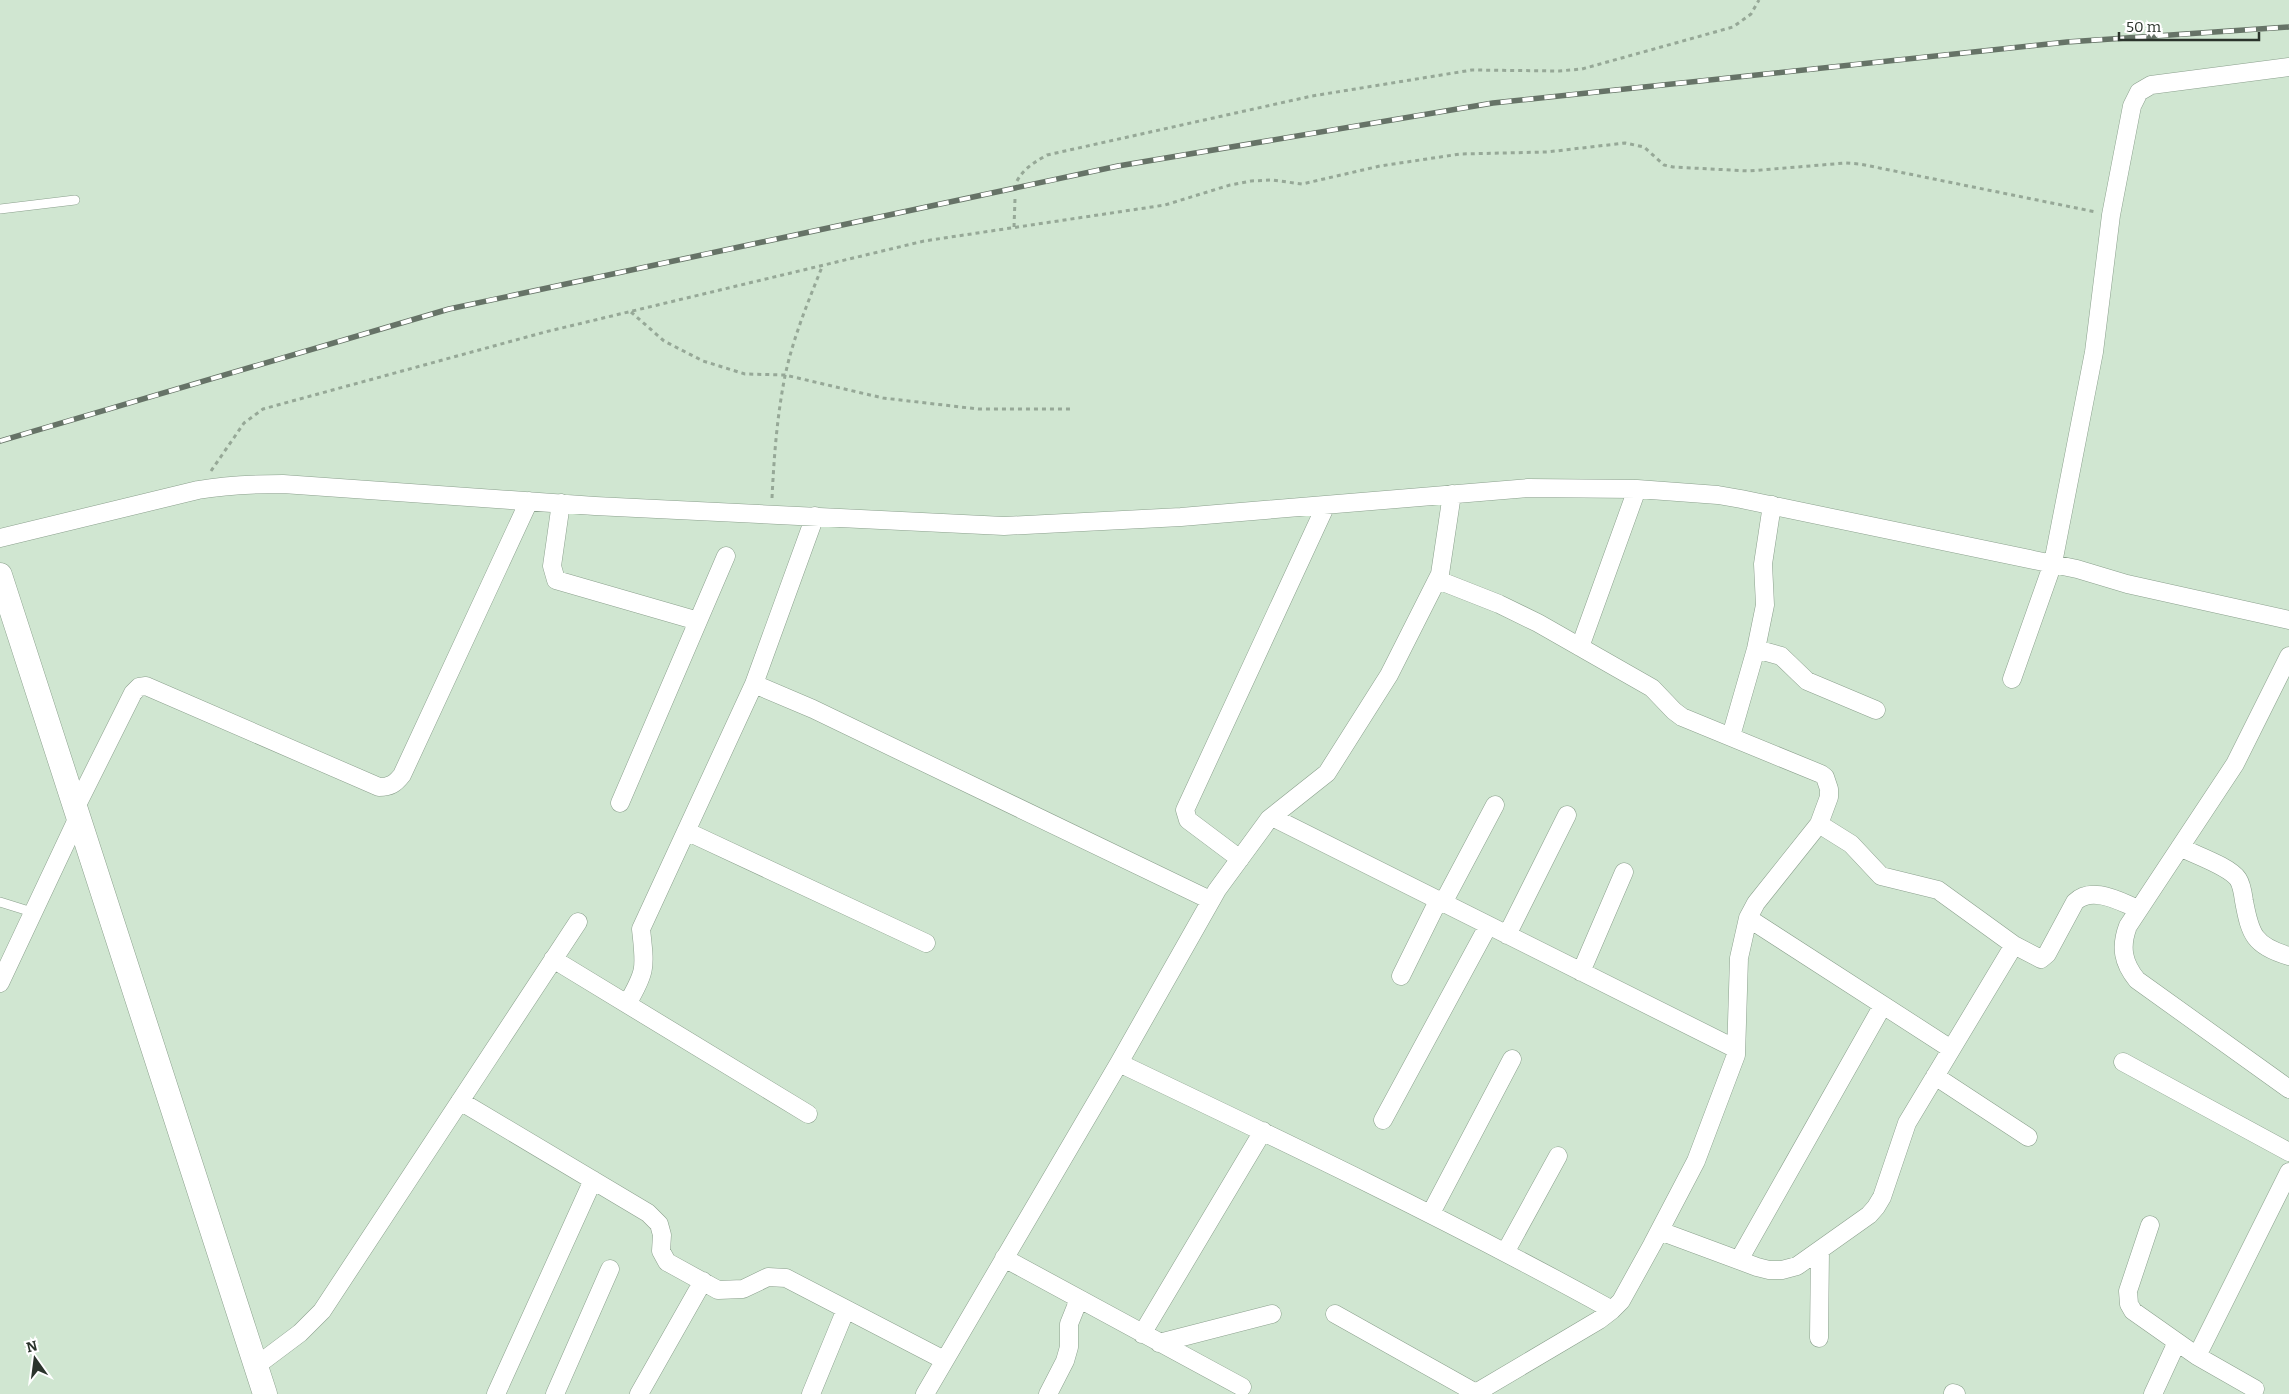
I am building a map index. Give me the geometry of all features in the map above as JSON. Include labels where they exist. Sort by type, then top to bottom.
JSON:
[{"type":"main road","points":[[0,575],[265,1394]]},
{"type":"street","points":[[2012,679],[2053,564],[2094,352],[2111,215],[2132,106],[2139,92],[2151,85],[2289,67]]},
{"type":"street","points":[[0,538],[198,490],[224,486],[283,484],[561,503],[1004,526],[1181,517],[1528,488],[1638,489],[1718,495],[2053,564],[2127,584],[2289,620]]},
{"type":"street","points":[[1580,647],[1638,489]]},
{"type":"street","points":[[925,1394],[1119,1063],[1210,900],[1272,817],[1320,781],[1335,762],[1389,675],[1438,580],[1442,567],[1452,494]]},
{"type":"street","points":[[0,983],[133,692],[146,686],[379,787],[388,787],[396,783],[402,775],[529,501]]},
{"type":"street","points":[[561,503],[552,566],[556,580],[698,621]]},
{"type":"street","points":[[1240,859],[1188,820],[1185,810],[1326,505]]},
{"type":"street","points":[[1731,736],[1756,649],[1766,596],[1763,564],[1772,506]]},
{"type":"street","points":[[627,1004],[644,970],[645,952],[641,930],[754,684],[815,516]]},
{"type":"street","points":[[620,803],[726,556]]},
{"type":"street","points":[[1335,1314],[1475,1393],[1599,1320],[1621,1301],[1660,1231],[1699,1154],[1736,1049],[1739,958],[1748,918],[1756,903],[1819,824],[1829,797],[1828,783],[1821,774],[1682,717],[1652,688],[1520,613],[1438,580]]},
{"type":"street","points":[[1756,649],[1781,656],[1807,681],[1876,710]]},
{"type":"street","points":[[2289,656],[2235,764],[2128,926],[2123,941],[2123,954],[2128,968],[2137,980],[2289,1089]]},
{"type":"street","points":[[754,684],[813,709],[1210,900]]},
{"type":"street","points":[[1401,976],[1494,805]]},
{"type":"street","points":[[1507,935],[1567,815]]},
{"type":"street","points":[[1272,817],[1736,1049]]},
{"type":"street","points":[[1819,824],[1851,844],[1881,876],[1938,890],[2014,945],[2037,958],[2044,957],[2075,902],[2086,894],[2093,893],[2139,909]]},
{"type":"street","points":[[686,831],[926,943]]},
{"type":"street","points":[[2180,847],[2231,872],[2238,880],[2242,889],[2249,928],[2260,942],[2274,952],[2289,956]]},
{"type":"street","points":[[1581,972],[1624,872]]},
{"type":"street","points":[[1748,918],[1951,1048]]},
{"type":"street","points":[[256,1366],[300,1333],[322,1311],[578,922]]},
{"type":"street","points":[[1383,1120],[1488,926]]},
{"type":"street","points":[[1660,1231],[1769,1270],[1782,1270],[1797,1266],[1869,1215],[1882,1197],[1907,1122],[2014,945]]},
{"type":"street","points":[[553,959],[808,1114]]},
{"type":"street","points":[[1739,1260],[1883,1005]]},
{"type":"street","points":[[1431,1213],[1512,1059]]},
{"type":"street","points":[[2122,1062],[2289,1152]]},
{"type":"street","points":[[1119,1063],[1431,1213],[1506,1251],[1612,1310]]},
{"type":"street","points":[[1935,1076],[2028,1137]]},
{"type":"street","points":[[460,1101],[648,1213],[659,1224],[662,1235],[661,1251],[667,1262],[718,1290],[732,1291],[743,1289],[768,1278],[786,1278],[944,1360]]},
{"type":"street","points":[[1142,1334],[1263,1131]]},
{"type":"street","points":[[1506,1251],[1558,1156]]},
{"type":"street","points":[[2197,1356],[2289,1172]]},
{"type":"street","points":[[496,1394],[593,1180]]},
{"type":"street","points":[[2150,1226],[2128,1291],[2127,1298],[2133,1311],[2197,1356],[2255,1389]]},
{"type":"street","points":[[1819,1338],[1820,1250]]},
{"type":"street","points":[[1004,1258],[1242,1387]]},
{"type":"street","points":[[555,1394],[610,1269]]},
{"type":"street","points":[[639,1394],[702,1281]]},
{"type":"street","points":[[1048,1394],[1065,1361],[1069,1347],[1069,1324],[1079,1299]]},
{"type":"street","points":[[811,1394],[846,1309]]},
{"type":"street","points":[[1159,1343],[1272,1314]]},
{"type":"street","points":[[2153,1394],[2177,1342]]},
{"type":"lane","points":[[0,209],[75,200]]},
{"type":"lane","points":[[0,902],[32,912]]},
{"type":"path","points":[[1017,181],[1021,173],[1031,164],[1047,155],[1312,96],[1472,70],[1559,71],[1582,69],[1733,27],[1750,14],[1759,0]]},
{"type":"path","points":[[198,490],[244,423],[263,409],[545,332],[924,241],[1165,205],[1230,185],[1251,181],[1272,180],[1312,183],[1380,166],[1460,154],[1548,152],[1625,143],[1644,147],[1664,165],[1673,167],[1749,171],[1845,163],[1867,164],[2111,215]]},
{"type":"path","points":[[1014,227],[1015,198]]},
{"type":"path","points":[[772,514],[774,444],[785,375],[801,320],[822,267]]},
{"type":"path","points":[[630,312],[664,340],[703,362],[745,374],[785,375],[883,398],[978,410],[1073,409]]},
{"type":"railway","points":[[0,441],[449,309],[1118,166],[1493,103],[2067,42],[2289,27]]}]
